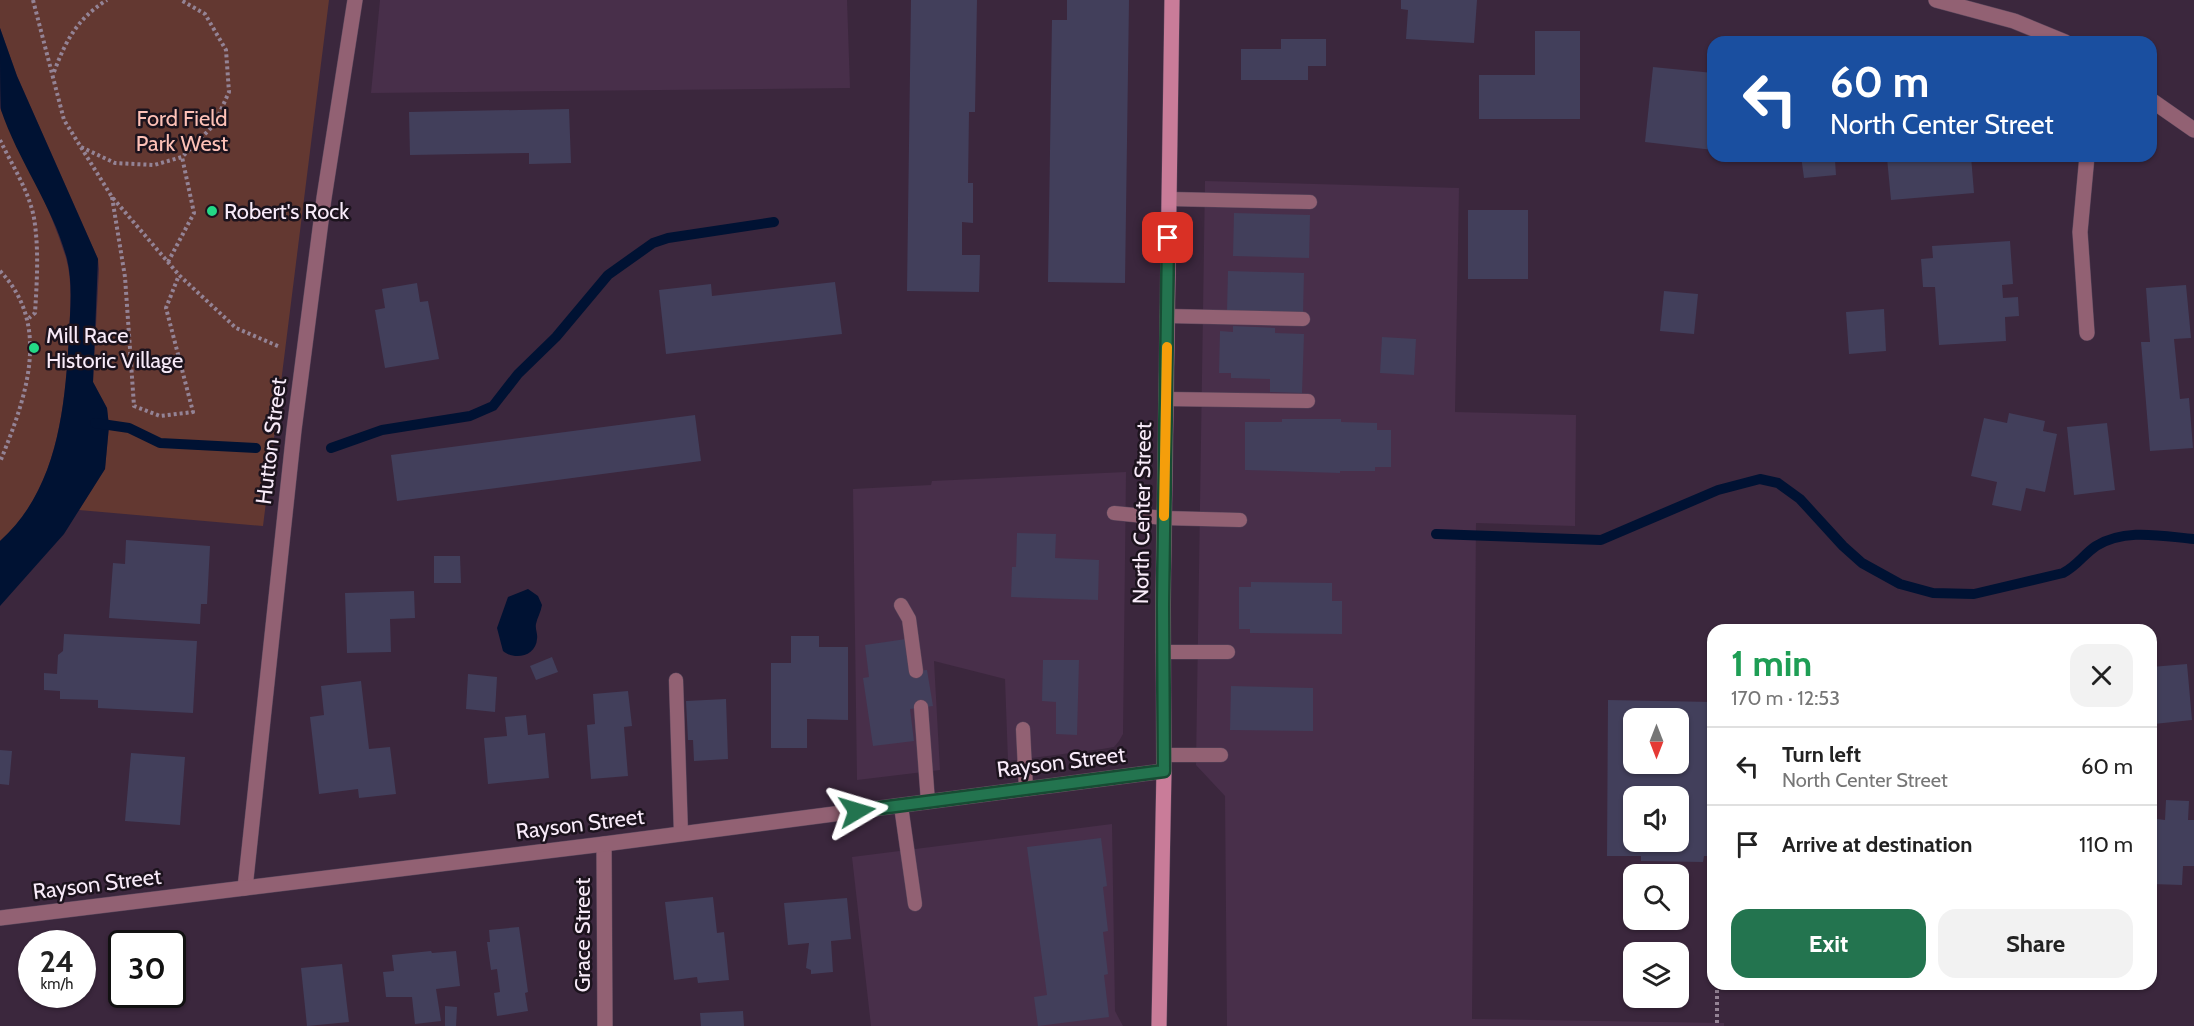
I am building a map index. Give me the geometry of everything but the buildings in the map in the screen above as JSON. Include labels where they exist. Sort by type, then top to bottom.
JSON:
[{"type":"main road","name":"North Center Street","points":[[1159,1026],[1172,0]]},
{"type":"street","name":"Hutton Street","points":[[245,888],[286,493],[324,198],[355,0]]},
{"type":"street","points":[[1936,0],[2014,21],[2050,36]]},
{"type":"street","points":[[2157,104],[2194,130]]},
{"type":"street","points":[[2086,162],[2080,232],[2087,333]]},
{"type":"street","name":"Rayson Street","points":[[0,918],[604,844],[1164,771]]},
{"type":"street","name":"Grace Street","points":[[604,844],[605,1026]]},
{"type":"lane","points":[[1169,199],[1310,202]]},
{"type":"lane","points":[[1167,316],[1303,319]]},
{"type":"lane","points":[[1166,399],[1308,401]]},
{"type":"lane","points":[[1114,513],[1164,518],[1240,520]]},
{"type":"lane","points":[[901,605],[909,620],[916,671]]},
{"type":"lane","points":[[1163,652],[1228,652]]},
{"type":"lane","points":[[676,680],[681,834]]},
{"type":"lane","points":[[921,707],[928,802]]},
{"type":"lane","points":[[1023,729],[1026,789]]},
{"type":"lane","points":[[1164,754],[1221,754]]},
{"type":"lane","points":[[901,806],[915,904]]},
{"type":"path","points":[[33,0],[63,120],[112,197],[179,275],[236,328],[304,358]]},
{"type":"path","points":[[53,74],[64,45],[87,13],[107,0]]},
{"type":"path","points":[[80,147],[115,163],[154,165],[182,157],[214,125],[229,92],[226,50],[206,14],[181,0]]},
{"type":"path","points":[[0,140],[21,181],[34,216],[38,260],[35,312],[28,318]]},
{"type":"path","points":[[168,262],[194,213],[182,157]]},
{"type":"path","points":[[112,197],[124,277],[134,406],[160,416],[193,412],[166,308],[179,275]]},
{"type":"path","points":[[0,272],[19,294],[28,318],[30,348],[26,385],[0,462]]},
{"type":"path","points":[[1717,990],[1717,1026]]},
{"type":"shaded area","points":[[380,0],[847,0],[850,88],[371,93]]},
{"type":"shaded area","points":[[1205,181],[1459,188],[1455,412],[1576,415],[1575,526],[1476,523],[1472,1019],[1724,1023],[1724,1026],[1227,1026],[1225,796],[1196,765]]},
{"type":"shaded area","points":[[1126,472],[1123,734],[1114,747],[1008,761],[1005,679],[934,661],[940,770],[857,780],[853,489],[931,485],[932,481]]},
{"type":"shaded area","points":[[1112,824],[1115,1011],[1123,1026],[871,1026],[852,857]]},
{"type":"green space","name":"Ford Field Park West","points":[[0,0],[329,0],[263,526],[79,510],[105,469],[109,426],[107,408],[93,382],[98,259],[17,76],[0,28]]},
{"type":"green space","name":"Mill Race Historic Village","points":[[0,108],[36,182],[60,239],[70,277],[70,296],[65,391],[55,446],[35,497],[0,541]]},
{"type":"water","points":[[0,28],[17,76],[98,259],[93,382],[107,408],[109,426],[105,469],[64,534],[0,606],[0,541],[35,497],[55,446],[65,391],[71,298],[69,268],[61,239],[1,110]]},
{"type":"water","points":[[528,589],[538,596],[542,605],[536,624],[536,645],[529,653],[513,656],[503,651],[497,628],[508,597]]},
{"type":"waterway","points":[[331,448],[382,430],[470,416],[493,406],[518,374],[556,337],[608,275],[653,243],[668,238],[774,222]]},
{"type":"waterway","points":[[95,423],[129,428],[160,443],[256,448]]},
{"type":"waterway","points":[[1436,534],[1601,540],[1718,490],[1760,479],[1778,483],[1800,499],[1843,546],[1862,563],[1900,584],[1933,593],[1974,594],[2063,573],[2096,546],[2119,537],[2156,535],[2194,539]]},
{"type":"slow traffic","points":[[1164,516],[1167,347]]},
{"type":"place","name":"Robert's Rock","points":[[212,211]]},
{"type":"place","name":"Mill Race Historic Village","points":[[34,348]]},
{"type":"route","points":[[857,811],[1164,771],[1163,605],[1168,238]]}]
